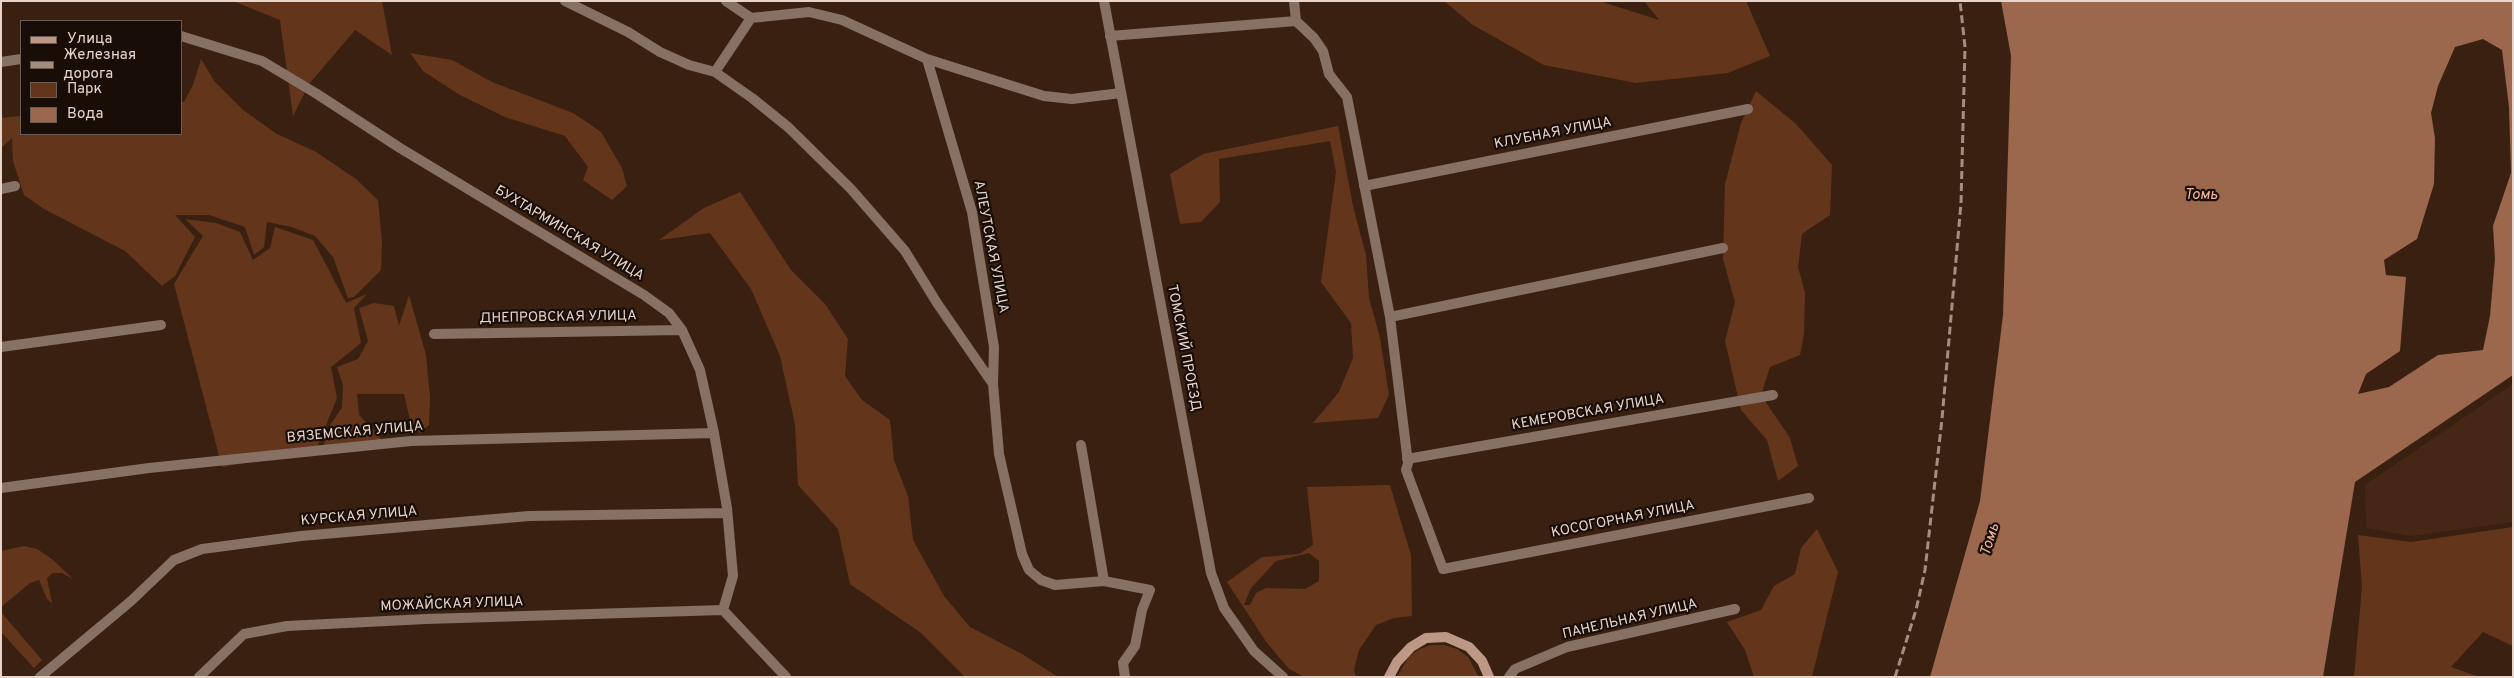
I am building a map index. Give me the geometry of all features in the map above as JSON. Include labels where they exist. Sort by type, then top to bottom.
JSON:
[{"type":"main road","points":[[1389,677],[1397,662],[1410,647],[1426,638],[1446,637],[1469,648],[1482,661],[1489,677]]},
{"type":"street","points":[[565,1],[628,32],[660,52],[715,72],[788,127],[851,188],[906,251],[937,303],[993,384]]},
{"type":"street","points":[[726,1],[751,18],[809,12],[842,20],[927,59],[1044,96],[1072,99],[1120,93]]},
{"type":"street","name":"ТОМСКИЙ ПРОЕЗД","points":[[1104,1],[1211,572],[1224,608],[1254,651],[1283,677]]},
{"type":"street","points":[[1294,1],[1296,21],[1314,38],[1323,51],[1329,74],[1347,97],[1390,317],[1408,461]]},
{"type":"street","points":[[715,72],[751,18]]},
{"type":"street","points":[[1110,36],[1296,21]]},
{"type":"street","name":"БУХТАРМИНСКАЯ УЛИЦА","points":[[182,36],[262,62],[286,75],[400,148],[644,295],[668,313],[682,330],[700,370],[714,432],[727,513],[733,576],[723,610]]},
{"type":"street","points":[[1,62],[20,59]]},
{"type":"street","name":"АЛЕУТСКАЯ УЛИЦА","points":[[927,59],[972,212],[994,347],[993,384],[1000,454],[1022,554],[1029,570],[1041,580],[1055,586],[1104,581],[1150,590],[1142,610],[1134,646],[1122,663],[1125,677]]},
{"type":"street","name":"КЛУБНАЯ УЛИЦА","points":[[1364,186],[1748,109]]},
{"type":"street","points":[[1,189],[15,186]]},
{"type":"street","points":[[1390,317],[1723,248]]},
{"type":"street","points":[[1,347],[161,325]]},
{"type":"street","name":"ДНЕПРОВСКАЯ УЛИЦА","points":[[434,334],[682,330]]},
{"type":"street","name":"КЕМЕРОВСКАЯ УЛИЦА","points":[[1408,461],[1773,394]]},
{"type":"street","name":"ВЯЗЕМСКАЯ УЛИЦА","points":[[1,488],[149,468],[412,441],[714,432]]},
{"type":"street","points":[[1081,445],[1104,581]]},
{"type":"street","name":"КОСОГОРНАЯ УЛИЦА","points":[[1408,461],[1406,470],[1443,569],[1809,498]]},
{"type":"street","name":"КУРСКАЯ УЛИЦА","points":[[40,677],[131,601],[174,560],[202,549],[301,536],[529,516],[727,513]]},
{"type":"street","name":"ПАНЕЛЬНАЯ УЛИЦА","points":[[1509,677],[1515,669],[1567,647],[1735,609]]},
{"type":"street","points":[[723,610],[786,677]]},
{"type":"street","name":"МОЖАЙСКАЯ УЛИЦА","points":[[199,677],[244,634],[287,626],[426,619],[723,610]]},
{"type":"shaded area","points":[[2513,384],[2513,522],[2411,536],[2366,528],[2365,485]]},
{"type":"green space","points":[[233,1],[382,1],[392,55],[355,30],[309,84],[293,116],[280,20]]},
{"type":"green space","points":[[1444,1],[1599,1],[1659,20],[1644,1],[1746,1],[1770,56],[1728,73],[1636,83],[1544,65],[1473,25]]},
{"type":"green space","points":[[410,53],[452,60],[492,82],[573,113],[601,132],[622,168],[627,186],[612,200],[583,180],[588,167],[565,136],[505,117],[460,95],[423,71]]},
{"type":"green space","points":[[201,59],[215,82],[243,110],[277,134],[316,152],[356,179],[378,200],[382,243],[381,270],[354,297],[348,298],[333,257],[315,236],[292,227],[267,222],[264,247],[254,255],[245,227],[209,215],[175,215],[195,237],[175,276],[162,286],[125,251],[44,209],[24,195],[13,161],[12,138],[1,148],[1,118],[20,116],[20,135],[182,135],[182,102],[184,102],[193,85]]},
{"type":"green space","points":[[1756,91],[1796,124],[1832,165],[1830,215],[1802,234],[1798,267],[1805,293],[1804,334],[1800,355],[1770,367],[1761,395],[1790,438],[1798,466],[1778,481],[1767,440],[1741,410],[1725,341],[1735,302],[1723,259],[1725,184],[1741,123]]},
{"type":"green space","points":[[1338,126],[1353,206],[1366,255],[1369,298],[1380,338],[1389,395],[1378,418],[1313,423],[1339,392],[1353,358],[1351,323],[1321,282],[1336,172],[1330,141],[1219,159],[1220,202],[1201,222],[1180,224],[1170,174],[1203,154]]},
{"type":"green space","points":[[740,192],[791,270],[825,304],[848,339],[845,376],[862,400],[890,420],[894,460],[908,496],[913,540],[944,596],[970,627],[1022,654],[1058,677],[965,677],[921,633],[850,584],[838,529],[798,485],[795,424],[780,356],[751,289],[710,233],[659,240],[704,208]]},
{"type":"green space","points":[[185,219],[216,223],[240,232],[253,260],[270,248],[275,227],[313,240],[346,303],[367,294],[354,308],[361,343],[331,367],[337,398],[316,450],[222,467],[174,284],[203,236]]},
{"type":"green space","points":[[409,295],[426,355],[430,397],[429,425],[420,433],[412,429],[404,394],[357,394],[359,415],[386,444],[322,450],[330,425],[342,408],[343,385],[337,367],[358,359],[368,341],[359,308],[374,303],[394,306],[399,326]]},
{"type":"green space","points":[[1390,485],[1411,555],[1412,616],[1394,618],[1376,625],[1359,650],[1354,670],[1356,677],[1304,677],[1289,669],[1267,643],[1227,582],[1262,557],[1299,554],[1313,545],[1307,487]],"holes":[[[1309,553],[1319,561],[1319,581],[1305,589],[1266,588],[1256,593],[1250,605],[1244,605],[1251,588],[1276,561]]]},
{"type":"green space","points":[[2513,527],[2513,646],[2483,632],[2451,667],[2480,677],[2354,677],[2362,587],[2358,535],[2411,542]]},
{"type":"green space","points":[[1817,529],[1838,572],[1812,677],[1754,677],[1745,650],[1727,622],[1761,610],[1774,586],[1795,574],[1801,548]]},
{"type":"green space","points":[[24,546],[37,549],[52,559],[73,579],[62,573],[53,573],[47,578],[52,603],[47,599],[39,580],[30,583],[1,607],[1,551]]},
{"type":"green space","points":[[1,612],[42,660],[34,668],[1,632]]},
{"type":"green space","points":[[1431,645],[1444,645],[1457,649],[1468,657],[1479,677],[1397,677],[1408,658],[1418,650]]},
{"type":"water","name":"Томь","points":[[2001,1],[2513,1],[2513,375],[2355,482],[2323,677],[1930,677],[1980,501],[2003,315],[2011,56]],"holes":[[[2483,39],[2502,50],[2509,107],[2511,173],[2493,226],[2495,259],[2490,316],[2483,350],[2438,355],[2389,387],[2358,394],[2366,374],[2400,351],[2406,277],[2386,275],[2384,260],[2417,239],[2434,184],[2435,138],[2431,113],[2438,86],[2455,47]]]},
{"type":"railway","points":[[1895,677],[1916,610],[1925,570],[1942,419],[1961,203],[1965,47],[1960,1]]}]
